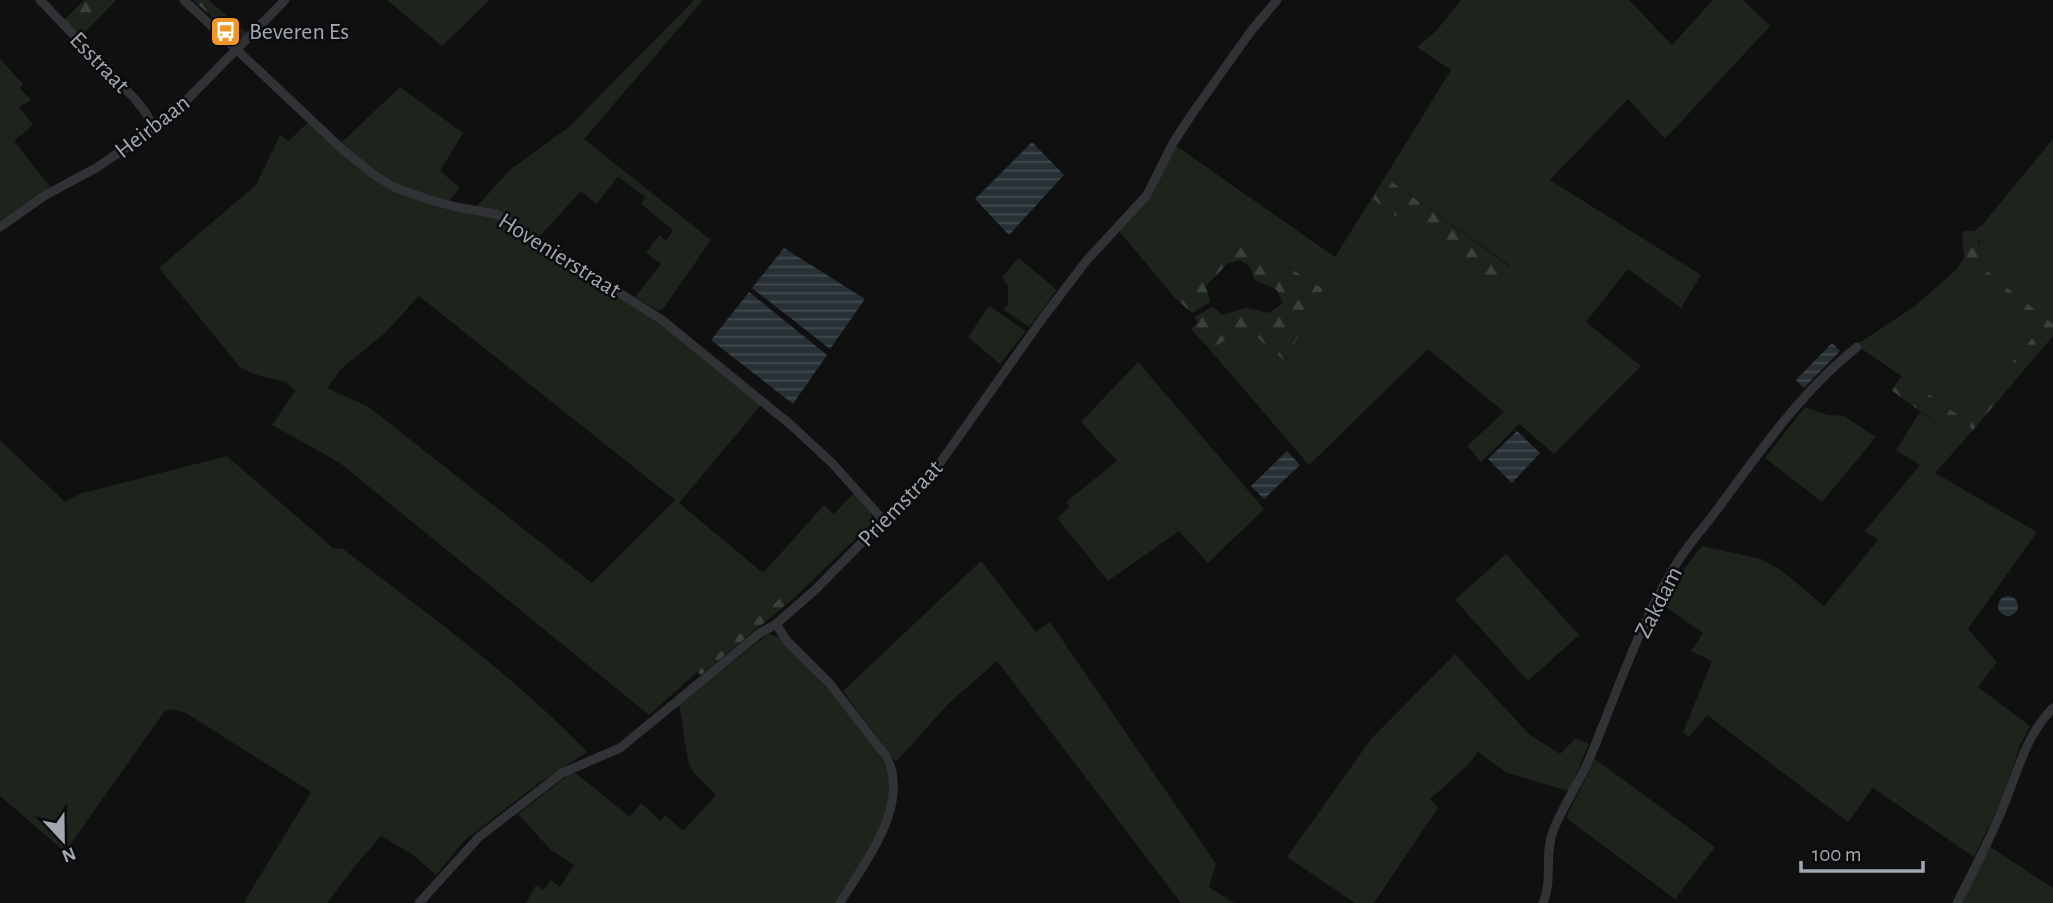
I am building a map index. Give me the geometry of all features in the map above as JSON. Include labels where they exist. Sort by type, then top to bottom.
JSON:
[{"type":"street","name":"Esstraat","points":[[40,0],[135,99],[153,130]]},
{"type":"street","name":"Hovenierstraat","points":[[184,0],[342,149],[373,174],[394,187],[426,199],[496,214],[662,320],[812,444],[864,496],[884,521]]},
{"type":"street","name":"Heirbaan","points":[[0,227],[21,211],[96,168],[153,130],[185,103],[285,0]]},
{"type":"street","name":"Priemstraat","points":[[419,903],[478,837],[562,773],[620,748],[760,633],[776,624],[914,496],[937,470],[1042,319],[1087,260],[1147,195],[1173,143],[1194,111],[1277,0]]},
{"type":"street","name":"Zakdam","points":[[1543,903],[1548,883],[1548,846],[1554,830],[1589,760],[1615,690],[1676,564],[1760,451],[1800,403],[1830,370],[1857,347]]},
{"type":"street","points":[[776,624],[787,640],[830,684],[892,766],[894,791],[881,831],[840,903]]},
{"type":"street","points":[[1957,903],[2001,812],[2029,740],[2053,708]]},
{"type":"green space","points":[[84,0],[116,0],[80,37],[63,21]]},
{"type":"green space","points":[[193,0],[209,0],[246,33],[239,41]]},
{"type":"green space","points":[[387,0],[490,0],[442,46]]},
{"type":"green space","points":[[694,0],[703,0],[584,139],[711,240],[663,309],[658,311],[635,297],[661,264],[646,253],[659,235],[666,241],[673,230],[641,204],[645,197],[618,177],[596,204],[581,191],[540,236],[506,215],[477,206],[511,169],[569,127]]},
{"type":"green space","points":[[1461,0],[1629,0],[1672,45],[1713,0],[1743,0],[1770,26],[1665,139],[1628,99],[1550,180],[1701,275],[1681,308],[1628,269],[1586,322],[1641,366],[1554,454],[1519,424],[1481,462],[1467,446],[1504,412],[1428,349],[1309,465],[1210,350],[1241,330],[1253,334],[1286,360],[1323,289],[1234,232],[1175,298],[1119,231],[1153,194],[1175,145],[1335,257],[1372,198],[1490,287],[1510,266],[1385,177],[1451,70],[1417,47],[1437,30]]},
{"type":"green space","points":[[0,59],[23,84],[20,88],[31,100],[19,107],[33,125],[14,141],[51,188],[0,221]]},
{"type":"green space","points":[[400,87],[463,133],[440,171],[460,188],[448,202],[396,183],[341,143]]},
{"type":"green space","points":[[308,122],[403,194],[450,210],[489,216],[503,222],[646,313],[761,405],[679,503],[763,573],[824,505],[834,514],[854,493],[871,512],[871,524],[794,598],[788,591],[649,715],[340,463],[272,425],[295,391],[283,382],[240,367],[159,268],[256,185],[280,135],[289,141]],"holes":[[[419,296],[675,500],[592,583],[369,407],[327,388],[342,368],[385,333]]]},
{"type":"green space","points":[[2053,139],[2053,324],[1986,271],[1980,264],[1977,250],[1979,241],[1988,230],[1983,224]]},
{"type":"green space","points":[[1385,177],[1510,267],[1490,287],[1372,198]]},
{"type":"green space","points":[[1983,224],[1988,230],[1978,241],[1980,263],[1992,276],[2053,324],[2053,336],[1973,430],[1964,423],[1953,435],[1891,390],[1902,376],[1964,419],[2036,334],[1956,270],[1964,258],[1964,231],[1974,231]]},
{"type":"green space","points":[[1234,232],[1323,289],[1285,361],[1253,334],[1241,330],[1210,350],[1191,329],[1198,322],[1194,317],[1213,307],[1223,315],[1246,308],[1269,313],[1283,303],[1277,290],[1255,280],[1249,266],[1239,260],[1227,264],[1206,286],[1210,302],[1192,313],[1175,298]]},
{"type":"green space","points":[[1019,258],[1057,290],[1029,327],[1003,309],[1008,304],[1008,286],[1002,277]]},
{"type":"green space","points":[[1956,270],[2036,334],[1964,419],[1856,345],[1915,306]]},
{"type":"green space","points":[[989,306],[1026,331],[1000,364],[968,337]]},
{"type":"green space","points":[[1138,362],[1264,509],[1208,563],[1179,531],[1108,581],[1057,518],[1070,507],[1066,502],[1117,461],[1081,422]]},
{"type":"green space","points":[[1805,407],[1827,415],[1844,416],[1876,437],[1822,502],[1765,458]]},
{"type":"green space","points":[[1920,412],[1953,435],[1964,423],[1973,430],[1935,473],[2037,532],[1968,629],[1997,662],[1978,687],[2030,726],[2020,745],[2003,797],[1974,857],[1873,788],[1848,822],[1707,715],[1689,737],[1683,732],[1712,661],[1691,651],[1703,633],[1663,605],[1681,573],[1702,546],[1761,559],[1781,570],[1824,606],[1878,540],[1865,531],[1920,465],[1896,450]]},
{"type":"green space","points":[[0,440],[65,502],[79,494],[227,456],[333,548],[343,549],[500,671],[587,752],[539,783],[465,840],[436,875],[413,855],[381,836],[327,903],[246,903],[244,902],[311,792],[186,713],[172,709],[164,712],[65,852],[0,796]]},
{"type":"green space","points":[[1506,554],[1579,635],[1528,681],[1455,600]]},
{"type":"green space","points":[[981,561],[1036,632],[1050,622],[1216,864],[1209,887],[1234,903],[1181,903],[997,661],[949,703],[896,762],[843,691]]},
{"type":"green space","points":[[788,591],[794,598],[701,675],[697,672]]},
{"type":"green space","points":[[768,634],[779,637],[863,730],[887,771],[891,787],[878,831],[835,903],[526,903],[536,885],[544,890],[551,880],[560,887],[574,865],[550,849],[518,814],[573,771],[630,817],[641,803],[660,821],[665,815],[683,831],[716,795],[694,773],[688,761],[679,704]]},
{"type":"green space","points":[[1455,654],[1529,734],[1560,754],[1576,738],[1589,744],[1569,791],[1507,773],[1478,752],[1468,765],[1430,799],[1438,808],[1374,903],[1355,903],[1287,857],[1371,739]]},
{"type":"green space","points":[[1595,759],[1715,847],[1675,899],[1566,818]]},
{"type":"green space","points":[[1989,846],[2053,888],[2053,903],[1961,903]]},
{"type":"shaded area","points":[[1032,142],[1064,175],[1009,235],[975,199]]},
{"type":"shaded area","points":[[784,248],[865,299],[830,349],[752,288]]},
{"type":"shaded area","points":[[749,292],[827,355],[793,404],[711,340]]},
{"type":"shaded area","points":[[1832,343],[1840,351],[1804,388],[1796,380]]},
{"type":"shaded area","points":[[1517,431],[1540,453],[1512,483],[1488,459]]},
{"type":"shaded area","points":[[1287,451],[1300,465],[1264,499],[1251,486]]},
{"type":"shaded area","points":[[2004,596],[2012,596],[2018,606],[2012,616],[2004,616],[1998,610],[1998,602]]},
{"type":"place","name":"Beveren Es","points":[[226,31]]}]
